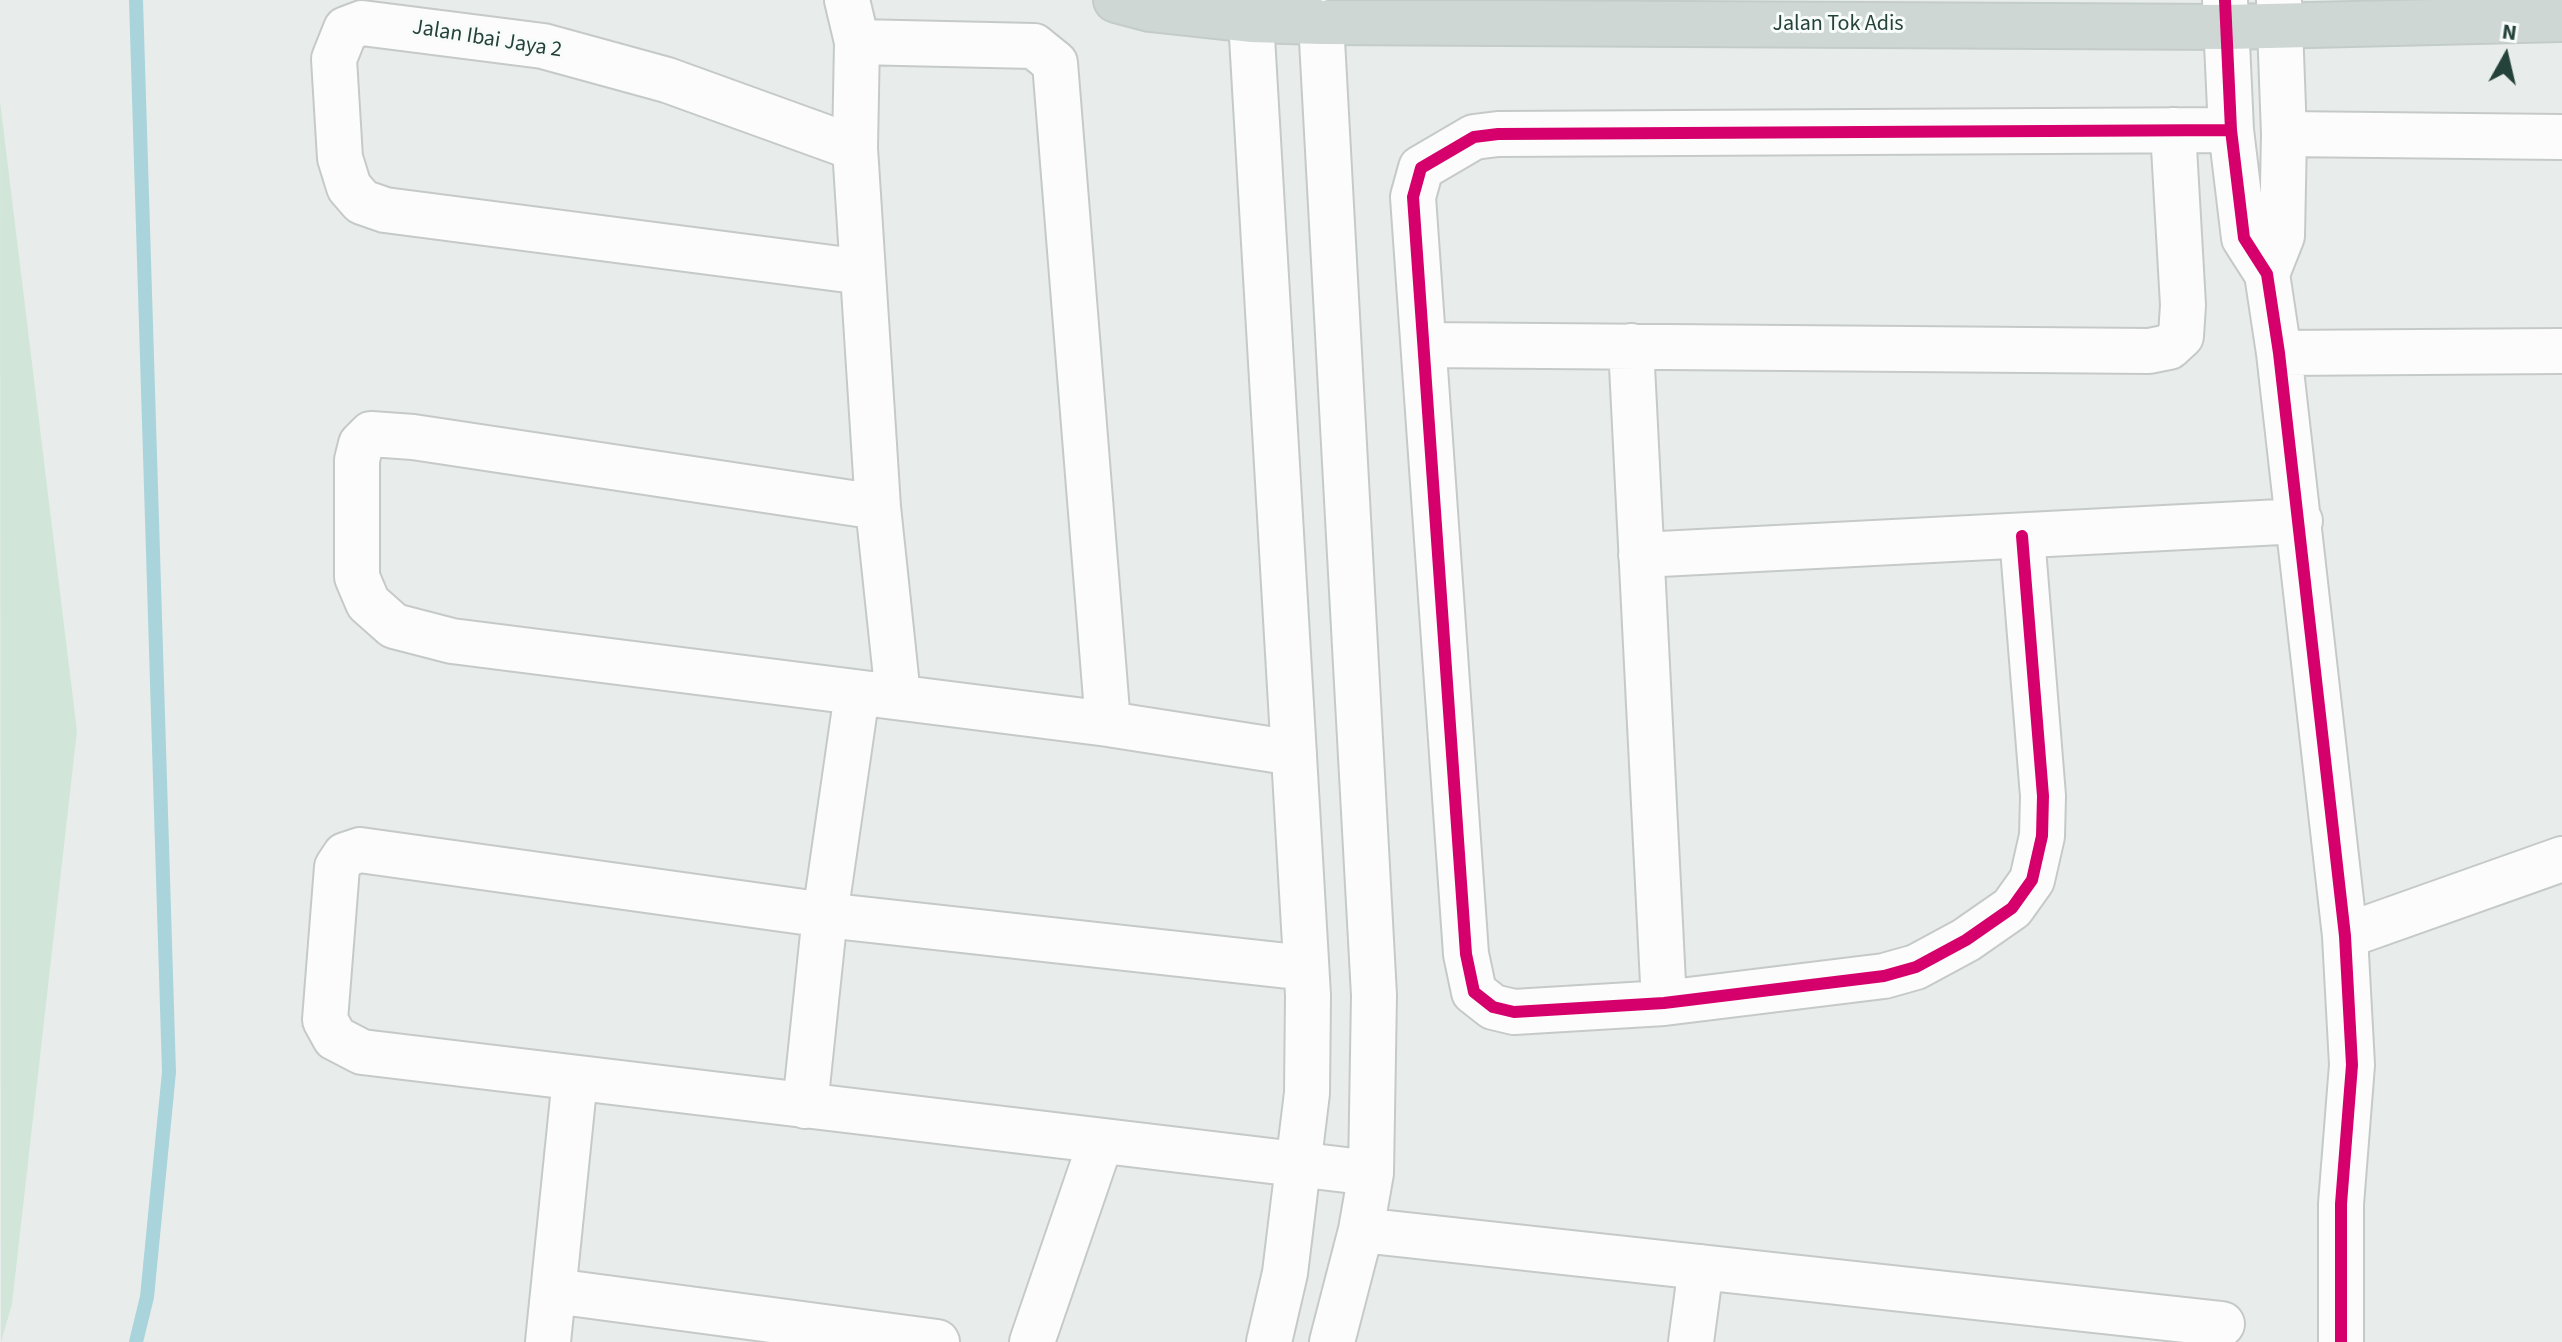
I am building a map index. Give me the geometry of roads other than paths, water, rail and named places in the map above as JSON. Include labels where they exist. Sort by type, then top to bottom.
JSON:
[{"type":"main road","name":"Jalan Tok Adis","points":[[1116,0],[1150,9],[1251,20],[1321,22],[2279,13],[2562,19]]},
{"type":"street","points":[[805,1106],[825,915],[878,695],[878,507],[855,148],[857,42],[847,0]]},
{"type":"street","points":[[2267,274],[2282,236],[2284,134],[2279,13]]},
{"type":"street","points":[[2225,14],[2231,130],[2244,238],[2267,274],[2279,353],[2345,936],[2352,1065],[2341,1204],[2341,1342]]},
{"type":"street","points":[[1251,20],[1306,968],[1307,1093],[1285,1273],[1269,1342]]},
{"type":"street","points":[[1321,22],[1374,995],[1371,1173],[1361,1230],[1332,1342]]},
{"type":"street","name":"Jalan Ibai Jaya 2","points":[[855,148],[667,80],[543,46],[362,23],[346,29],[334,59],[340,158],[349,187],[362,202],[385,210],[863,272]]},
{"type":"street","points":[[857,42],[1034,46],[1055,63],[1108,724]]},
{"type":"street","points":[[1424,345],[2149,351],[2169,347],[2181,336],[2183,305],[2173,130]]},
{"type":"street","points":[[2022,536],[2043,796],[2042,836],[2032,880],[2012,908],[1916,967],[1884,976],[1664,1003],[1514,1012],[1493,1007],[1474,992],[1466,954],[1413,197],[1421,168],[1474,137],[2231,130]]},
{"type":"street","points":[[2284,134],[2562,137]]},
{"type":"street","points":[[1631,346],[1664,1003]]},
{"type":"street","points":[[2279,353],[2562,351]]},
{"type":"street","points":[[878,507],[429,439],[371,434],[361,444],[357,460],[357,577],[368,603],[394,626],[452,641],[1108,724],[1294,753]]},
{"type":"street","points":[[1641,555],[2300,521]]},
{"type":"street","points":[[1306,968],[825,915],[360,850],[345,855],[337,867],[325,1020],[335,1038],[362,1052],[1371,1173]]},
{"type":"street","points":[[2345,936],[2562,859]]},
{"type":"street","points":[[548,1342],[575,1078]]},
{"type":"street","points":[[1032,1342],[1101,1141]]},
{"type":"street","points":[[1361,1230],[2222,1324]]},
{"type":"street","points":[[1691,1342],[1701,1267]]},
{"type":"street","points":[[554,1291],[937,1342]]},
{"type":"waterway","points":[[136,0],[169,1072],[147,1297],[136,1342]]}]
